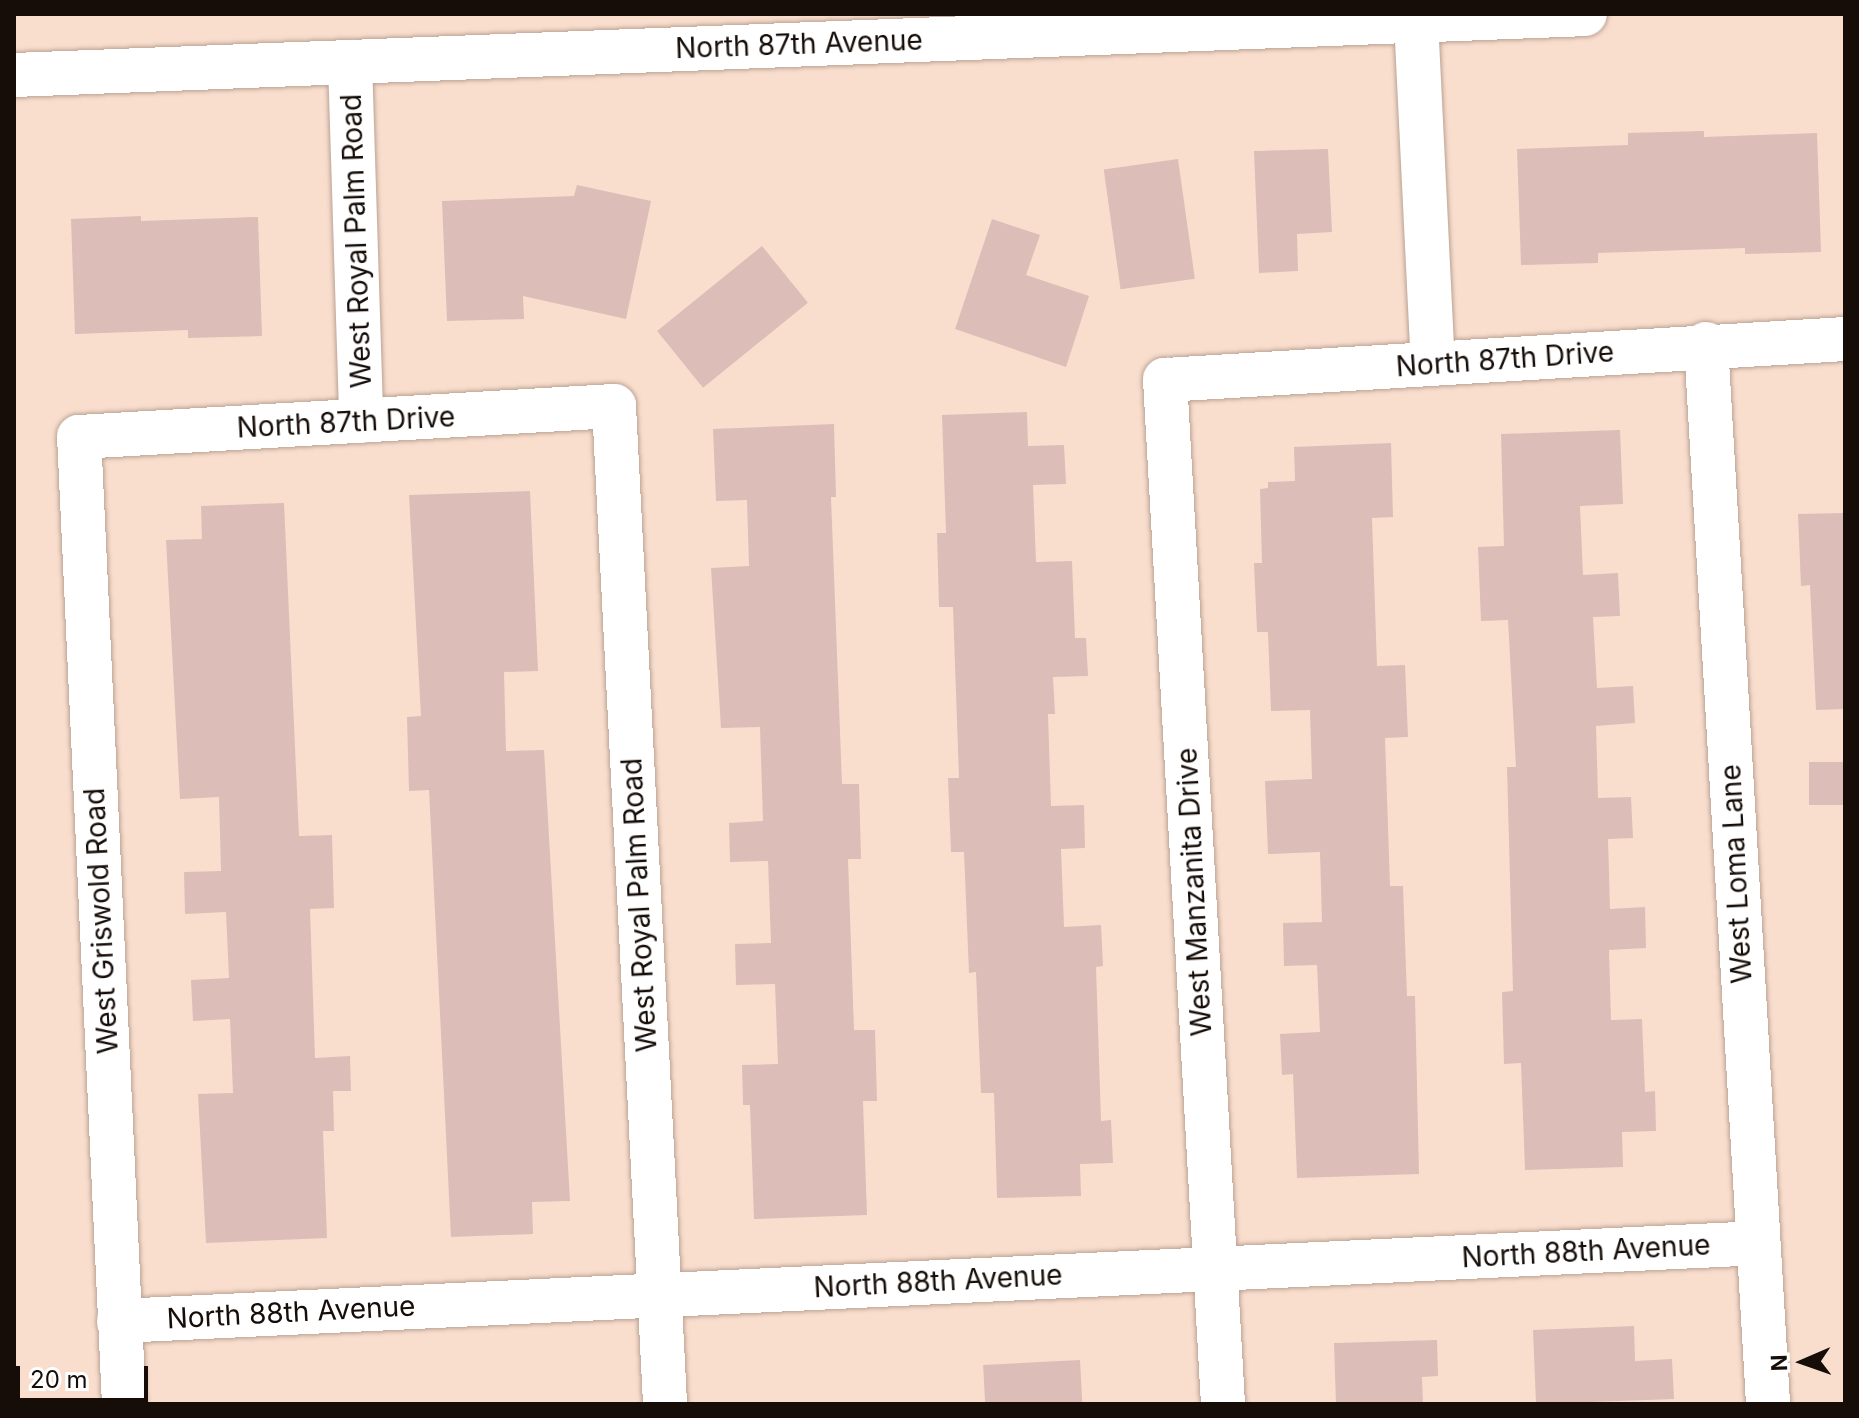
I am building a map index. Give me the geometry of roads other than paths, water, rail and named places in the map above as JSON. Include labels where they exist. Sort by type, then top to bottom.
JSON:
[{"type":"street","name":"North 87th Avenue","points":[[14,75],[1585,14]]},
{"type":"street","points":[[1416,20],[1433,364]]},
{"type":"street","name":"West Royal Palm Road","points":[[350,62],[361,421]]},
{"type":"street","name":"North 87th Drive","points":[[1165,380],[1706,344],[1845,339]]},
{"type":"street","name":"West Loma Lane","points":[[1706,344],[1768,1404]]},
{"type":"street","name":"West Manzanita Drive","points":[[1165,380],[1223,1404]]},
{"type":"street","name":"West Royal Palm Road","points":[[614,406],[665,1404]]},
{"type":"street","name":"North 87th Drive","points":[[79,437],[614,406]]},
{"type":"street","name":"West Griswold Road","points":[[79,437],[124,1404]]},
{"type":"street","name":"North 88th Avenue","points":[[119,1321],[1758,1243]]}]
